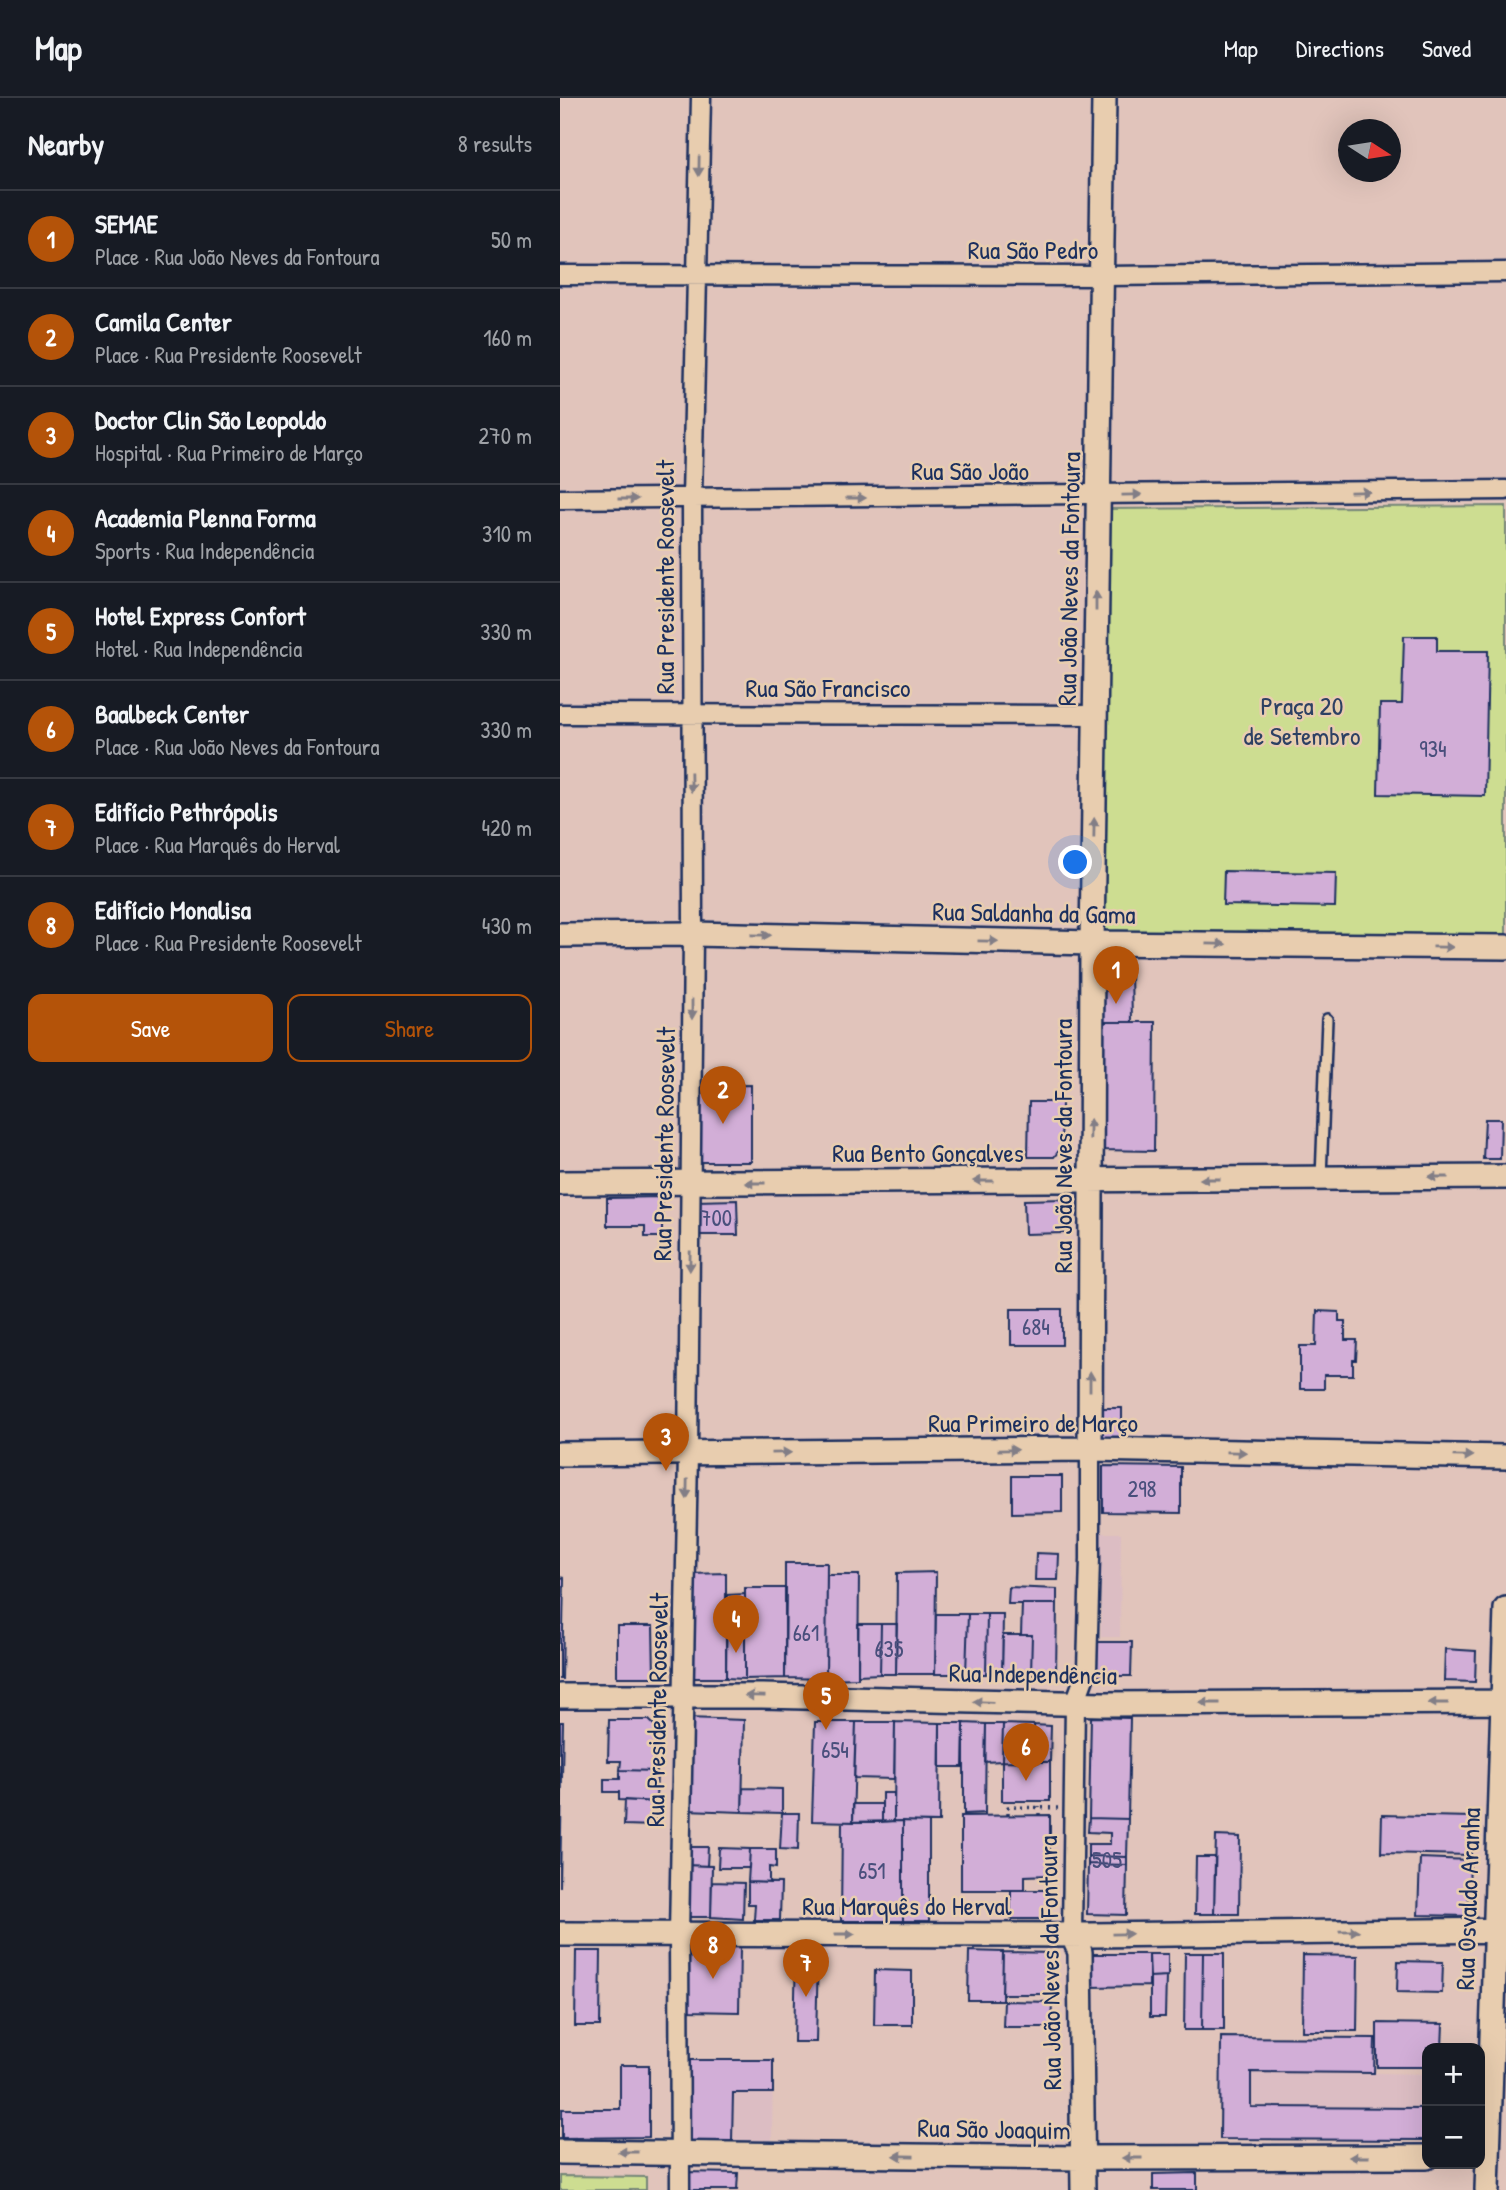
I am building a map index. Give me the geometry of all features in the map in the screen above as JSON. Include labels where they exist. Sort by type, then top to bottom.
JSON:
[{"type":"street","name":"Rua Presidente Roosevelt","points":[[680,2190],[679,1934],[688,1454],[693,934],[692,498],[701,98]]},
{"type":"street","name":"Rua João Neves da Fontoura","points":[[1083,2190],[1080,1952],[1072,1934],[1075,1703],[1087,1670],[1090,1558],[1092,943],[1104,98]]},
{"type":"street","name":"Rua São Pedro","points":[[560,275],[1103,276],[1506,272]]},
{"type":"street","name":"Rua São João","points":[[560,499],[1097,496],[1506,490]]},
{"type":"street","name":"Rua São Francisco","points":[[560,714],[1096,715]]},
{"type":"street","name":"Rua Saldanha da Gama","points":[[560,935],[693,934],[1092,943],[1506,947]]},
{"type":"street","name":"Rua Bento Gonçalves","points":[[560,1184],[1506,1177]]},
{"type":"street","name":"Rua Primeiro de Março","points":[[560,1454],[1090,1449],[1506,1457]]},
{"type":"street","name":"Rua Osvaldo Aranha","points":[[1487,2190],[1491,2157],[1500,1930],[1506,1609]]},
{"type":"street","name":"Rua Independência","points":[[560,1696],[1075,1703],[1504,1702]]},
{"type":"street","name":"Rua Marquês do Herval","points":[[560,1934],[1072,1934],[1500,1930]]},
{"type":"street","name":"Rua São Joaquim","points":[[560,2152],[1082,2158],[1422,2157]]},
{"type":"lane","points":[[1321,1178],[1327,1019]]},
{"type":"path","points":[[1028,1801],[1028,1807]]},
{"type":"path","points":[[1008,1815],[1008,1807],[1074,1808]]},
{"type":"path","points":[[1039,1807],[1039,1815]]},
{"type":"shaded area","points":[[1101,1533],[1121,1533],[1120,1637],[1101,1637]]},
{"type":"shaded area","points":[[1221,2037],[1375,2038],[1375,2073],[1422,2074],[1422,2140],[1220,2139]]},
{"type":"shaded area","points":[[687,2060],[773,2060],[772,2141],[687,2141]]},
{"type":"green space","name":"Praça 20 de Setembro","points":[[1506,506],[1506,936],[1096,933],[1101,509]]},
{"type":"green space","points":[[560,2176],[646,2177],[646,2190],[560,2190]]},
{"type":"building","points":[[1404,636],[1437,636],[1437,651],[1488,651],[1485,796],[1378,794],[1380,704],[1402,704]]},
{"type":"building","points":[[1224,871],[1336,873],[1335,907],[1223,905]]},
{"type":"building","points":[[1107,971],[1131,971],[1132,1022],[1100,1022],[1100,986],[1108,986]]},
{"type":"building","points":[[1100,1022],[1155,1022],[1154,1151],[1099,1150]]},
{"type":"building","points":[[751,1085],[751,1162],[696,1162],[695,1086]]},
{"type":"building","points":[[1029,1102],[1062,1102],[1061,1148],[1054,1157],[1028,1157]]},
{"type":"building","points":[[1485,1119],[1501,1119],[1500,1159],[1483,1159]]},
{"type":"building","points":[[662,1197],[662,1237],[645,1237],[645,1226],[607,1226],[607,1198]]},
{"type":"building","points":[[1064,1199],[1064,1233],[1025,1234],[1024,1200]]},
{"type":"building","points":[[737,1200],[738,1235],[695,1235],[695,1201]]},
{"type":"building","points":[[1011,1309],[1062,1309],[1062,1345],[1011,1345]]},
{"type":"building","points":[[1317,1311],[1339,1312],[1339,1321],[1345,1321],[1345,1340],[1357,1340],[1353,1375],[1324,1375],[1324,1389],[1300,1389],[1300,1346],[1316,1346]]},
{"type":"building","points":[[1097,1408],[1122,1408],[1122,1440],[1097,1440]]},
{"type":"building","points":[[1103,1466],[1181,1467],[1181,1513],[1103,1512]]},
{"type":"building","points":[[1012,1476],[1062,1476],[1062,1512],[1012,1513]]},
{"type":"building","points":[[1036,1553],[1059,1554],[1058,1580],[1035,1580]]},
{"type":"building","points":[[785,1563],[827,1563],[826,1679],[785,1678]]},
{"type":"building","points":[[936,1572],[935,1674],[896,1674],[897,1573]]},
{"type":"building","points":[[726,1573],[726,1678],[690,1678],[690,1574]]},
{"type":"building","points":[[827,1575],[859,1575],[858,1678],[826,1679]]},
{"type":"building","points":[[560,1577],[564,1578],[562,1679],[560,1679]]},
{"type":"building","points":[[1009,1587],[1057,1589],[1057,1604],[1008,1604]]},
{"type":"building","points":[[745,1588],[786,1588],[785,1678],[745,1679]]},
{"type":"building","points":[[745,1594],[745,1679],[726,1678],[727,1595]]},
{"type":"building","points":[[1022,1604],[1057,1604],[1056,1675],[1031,1675],[1032,1635],[1021,1635]]},
{"type":"building","points":[[936,1614],[968,1614],[966,1674],[935,1674]]},
{"type":"building","points":[[968,1614],[987,1614],[986,1674],[966,1674]]},
{"type":"building","points":[[987,1614],[1003,1614],[1002,1674],[986,1674]]},
{"type":"building","points":[[858,1624],[881,1624],[880,1674],[858,1675]]},
{"type":"building","points":[[881,1624],[897,1624],[896,1674],[880,1674]]},
{"type":"building","points":[[617,1626],[653,1626],[654,1677],[617,1677]]},
{"type":"building","points":[[1003,1635],[1032,1635],[1031,1675],[1002,1674]]},
{"type":"building","points":[[1096,1642],[1132,1642],[1131,1676],[1095,1676]]},
{"type":"building","points":[[1445,1649],[1476,1651],[1475,1682],[1444,1681]]},
{"type":"building","points":[[1091,1717],[1130,1718],[1128,1819],[1089,1818]]},
{"type":"building","points":[[687,1718],[744,1720],[742,1812],[686,1810]]},
{"type":"building","points":[[609,1720],[649,1720],[654,1725],[658,1731],[657,1771],[620,1770],[621,1761],[608,1761]]},
{"type":"building","points":[[560,1722],[563,1722],[560,1887]]},
{"type":"building","points":[[815,1722],[856,1722],[853,1822],[812,1821]]},
{"type":"building","points":[[856,1722],[895,1722],[894,1779],[854,1778]]},
{"type":"building","points":[[895,1722],[940,1723],[939,1822],[894,1821]]},
{"type":"building","points":[[940,1723],[964,1723],[963,1767],[940,1767]]},
{"type":"building","points":[[964,1723],[986,1724],[985,1813],[964,1814]]},
{"type":"building","points":[[986,1724],[1003,1724],[1002,1761],[985,1762]]},
{"type":"building","points":[[1003,1724],[1034,1725],[1033,1762],[1002,1761]]},
{"type":"building","points":[[1034,1725],[1051,1726],[1050,1762],[1033,1762]]},
{"type":"building","points":[[1002,1761],[1050,1762],[1050,1801],[1002,1801]]},
{"type":"building","points":[[620,1770],[657,1771],[656,1802],[619,1800],[619,1792],[604,1792],[604,1779],[620,1779]]},
{"type":"building","points":[[743,1788],[782,1789],[782,1813],[742,1812]]},
{"type":"building","points":[[882,1793],[894,1793],[894,1821],[882,1822]]},
{"type":"building","points":[[625,1800],[656,1802],[655,1826],[624,1825]]},
{"type":"building","points":[[853,1804],[882,1804],[882,1822],[853,1822]]},
{"type":"building","points":[[782,1813],[799,1813],[798,1850],[780,1849]]},
{"type":"building","points":[[1050,1815],[1050,1875],[1025,1876],[1025,1890],[961,1890],[961,1816]]},
{"type":"building","points":[[1382,1815],[1472,1817],[1471,1855],[1381,1853]]},
{"type":"building","points":[[1089,1818],[1128,1819],[1127,1857],[1088,1856],[1088,1844],[1110,1844],[1110,1833],[1088,1832]]},
{"type":"building","points":[[903,1821],[929,1822],[929,1921],[903,1921]]},
{"type":"building","points":[[903,1821],[903,1921],[841,1921],[842,1822]]},
{"type":"building","points":[[1216,1836],[1240,1837],[1239,1914],[1214,1914]]},
{"type":"building","points":[[685,1847],[708,1847],[707,1866],[685,1865]]},
{"type":"building","points":[[719,1848],[750,1849],[749,1868],[718,1868]]},
{"type":"building","points":[[750,1849],[776,1849],[776,1868],[769,1867],[769,1883],[748,1882]]},
{"type":"building","points":[[1088,1856],[1127,1857],[1127,1865],[1088,1864]]},
{"type":"building","points":[[1196,1857],[1215,1857],[1214,1914],[1195,1914]]},
{"type":"building","points":[[1420,1858],[1470,1860],[1468,1916],[1418,1915]]},
{"type":"building","points":[[1088,1864],[1127,1865],[1126,1915],[1087,1914]]},
{"type":"building","points":[[685,1865],[712,1866],[711,1917],[683,1917]]},
{"type":"building","points":[[712,1882],[744,1883],[743,1919],[711,1917]]},
{"type":"building","points":[[748,1882],[781,1883],[780,1920],[754,1920],[755,1904],[748,1904]]},
{"type":"building","points":[[1011,1890],[1050,1890],[1050,1919],[1011,1919]]},
{"type":"building","points":[[686,1945],[740,1946],[739,2012],[686,2011]]},
{"type":"building","points":[[576,1951],[601,1951],[600,2026],[575,2026]]},
{"type":"building","points":[[969,1951],[1003,1952],[1002,2000],[968,2000]]},
{"type":"building","points":[[796,1952],[818,1952],[816,2042],[794,2042]]},
{"type":"building","points":[[1003,1952],[1052,1953],[1052,1994],[1002,1994]]},
{"type":"building","points":[[1185,1953],[1203,1953],[1202,2030],[1184,2030]]},
{"type":"building","points":[[1203,1953],[1224,1953],[1224,2030],[1202,2030]]},
{"type":"building","points":[[1090,1954],[1149,1954],[1149,1986],[1090,1987]]},
{"type":"building","points":[[1149,1954],[1168,1954],[1168,1976],[1150,1977]]},
{"type":"building","points":[[1303,1955],[1358,1956],[1357,2031],[1302,2031]]},
{"type":"building","points":[[1398,1961],[1443,1962],[1442,1993],[1397,1992]]},
{"type":"building","points":[[875,1970],[912,1971],[912,2025],[874,2025]]},
{"type":"building","points":[[1166,1976],[1165,2017],[1150,2017],[1150,1977]]},
{"type":"building","points":[[1004,2001],[1052,2002],[1051,2027],[1003,2027]]},
{"type":"building","points":[[1377,2023],[1443,2024],[1442,2043],[1422,2043],[1422,2067],[1377,2067]]},
{"type":"building","points":[[1221,2037],[1375,2038],[1374,2073],[1251,2072],[1251,2107],[1422,2108],[1422,2140],[1220,2139]]},
{"type":"building","points":[[687,2060],[773,2060],[773,2093],[733,2093],[732,2141],[687,2141]]},
{"type":"building","points":[[620,2065],[649,2065],[649,2137],[562,2138],[562,2109],[620,2109]]},
{"type":"building","points":[[683,2172],[738,2173],[737,2190],[683,2190]]},
{"type":"building","points":[[1197,2173],[1197,2190],[1153,2190],[1153,2174]]},
{"type":"place","name":"SEMAE","points":[[1116,1004]]},
{"type":"place","name":"Camila Center","points":[[723,1124]]},
{"type":"place","name":"Doctor Clin São Leopoldo","points":[[666,1471]]},
{"type":"place","name":"Academia Plenna Forma","points":[[736,1653]]},
{"type":"place","name":"Hotel Express Confort","points":[[826,1730]]},
{"type":"place","name":"Baalbeck Center","points":[[1026,1781]]},
{"type":"place","name":"Edifício Monalisa","points":[[713,1979]]},
{"type":"place","name":"Edifício Pethrópolis","points":[[806,1997]]}]
